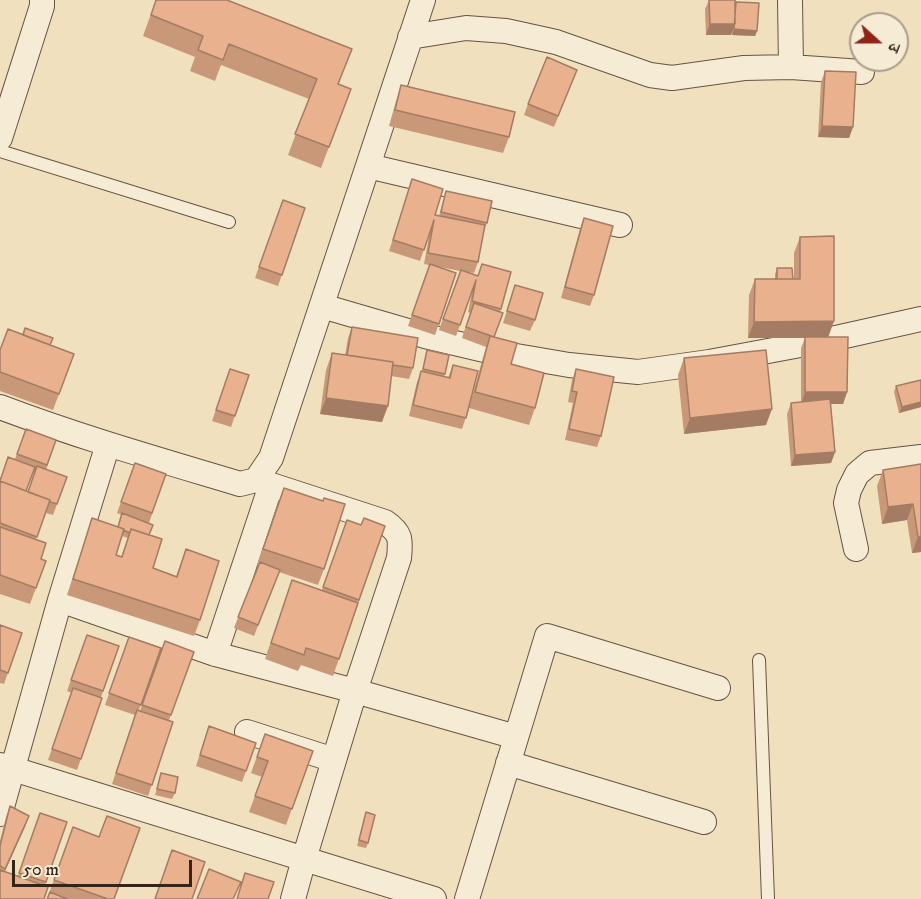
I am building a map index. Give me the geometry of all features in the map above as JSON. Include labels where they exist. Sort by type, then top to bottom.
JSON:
[{"type":"street","points":[[0,138],[42,0]]},
{"type":"street","points":[[215,654],[263,483],[423,0]]},
{"type":"street","points":[[790,0],[791,67]]},
{"type":"street","points":[[410,37],[466,28],[506,31],[556,42],[650,75],[672,78],[744,68],[791,67],[849,71]]},
{"type":"street","points":[[368,166],[621,225]]},
{"type":"street","points":[[322,306],[424,336],[493,352],[569,365],[638,372],[827,340],[921,319]]},
{"type":"street","points":[[0,407],[108,444],[240,484],[263,483],[385,522],[396,530],[401,541],[399,558],[355,691],[293,899]]},
{"type":"street","points":[[0,814],[7,767],[108,444]]},
{"type":"street","points":[[856,549],[846,503],[849,490],[857,474],[870,463],[921,457]]},
{"type":"street","points":[[60,600],[215,654],[516,737]]},
{"type":"street","points":[[467,899],[547,636],[718,688]]},
{"type":"street","points":[[247,732],[334,760]]},
{"type":"street","points":[[508,763],[704,822]]},
{"type":"street","points":[[7,767],[434,899]]},
{"type":"lane","points":[[0,151],[229,222]]},
{"type":"lane","points":[[759,660],[768,899]]},
{"type":"building","points":[[156,0],[227,0],[352,49],[338,84],[351,89],[329,147],[295,134],[317,79],[229,44],[223,60],[198,50],[203,36],[151,15]]},
{"type":"building","points":[[709,0],[735,0],[735,24],[710,24]]},
{"type":"building","points":[[736,2],[759,3],[757,31],[734,29]]},
{"type":"building","points":[[547,57],[577,70],[558,116],[528,104]]},
{"type":"building","points":[[825,71],[856,72],[853,127],[822,126]]},
{"type":"building","points":[[401,85],[515,112],[509,137],[395,110]]},
{"type":"building","points":[[412,179],[443,189],[435,215],[485,225],[478,262],[428,253],[434,220],[424,250],[393,240]]},
{"type":"building","points":[[446,191],[492,201],[487,223],[441,212]]},
{"type":"building","points":[[283,200],[305,208],[282,275],[259,267]]},
{"type":"building","points":[[584,218],[613,226],[594,295],[565,287]]},
{"type":"building","points":[[834,236],[834,321],[754,322],[755,279],[800,279],[800,237]]},
{"type":"building","points":[[430,264],[456,273],[439,324],[412,315]]},
{"type":"building","points":[[482,264],[511,272],[501,309],[472,301],[476,280],[460,325],[443,319],[461,270],[478,276]]},
{"type":"building","points":[[777,268],[792,268],[793,279],[777,279]]},
{"type":"building","points":[[515,285],[543,293],[535,320],[507,311]]},
{"type":"building","points":[[474,303],[503,313],[494,337],[466,327]]},
{"type":"building","points":[[352,327],[418,338],[413,368],[393,365],[393,362],[347,355]]},
{"type":"building","points":[[25,328],[53,338],[50,345],[23,335]]},
{"type":"building","points":[[8,329],[74,354],[59,394],[0,372],[0,350]]},
{"type":"building","points":[[490,336],[517,343],[511,364],[544,373],[535,408],[475,392]]},
{"type":"building","points":[[805,337],[848,337],[847,392],[805,392]]},
{"type":"building","points":[[427,350],[449,355],[445,374],[423,369]]},
{"type":"building","points":[[766,350],[772,409],[690,418],[684,358]]},
{"type":"building","points":[[332,353],[393,362],[388,406],[326,398]]},
{"type":"building","points":[[453,365],[478,371],[466,418],[413,405],[421,371],[450,378]]},
{"type":"building","points":[[230,369],[249,375],[235,416],[216,410]]},
{"type":"building","points":[[576,369],[614,377],[601,436],[569,429],[577,392],[572,391]]},
{"type":"building","points":[[921,380],[921,402],[902,407],[896,386]]},
{"type":"building","points":[[830,399],[835,452],[795,455],[791,403]]},
{"type":"building","points":[[26,429],[56,440],[47,465],[17,454]]},
{"type":"building","points":[[8,457],[35,467],[26,491],[0,481]]},
{"type":"building","points":[[135,463],[166,474],[152,513],[121,502]]},
{"type":"building","points":[[921,464],[921,537],[918,537],[913,504],[888,507],[883,470]]},
{"type":"building","points":[[37,466],[67,477],[57,504],[28,492]]},
{"type":"building","points":[[0,481],[50,500],[37,537],[0,523]]},
{"type":"building","points":[[284,488],[323,501],[324,498],[345,504],[324,569],[263,549]]},
{"type":"building","points":[[122,513],[153,525],[149,535],[131,529],[130,533],[118,527]]},
{"type":"building","points":[[92,518],[124,529],[116,555],[122,557],[131,529],[162,539],[153,568],[177,577],[186,549],[219,561],[200,620],[73,579]]},
{"type":"building","points":[[364,518],[385,526],[359,600],[323,587],[347,520],[361,525]]},
{"type":"building","points":[[0,527],[46,543],[41,559],[46,561],[36,588],[0,575]]},
{"type":"building","points":[[260,562],[280,570],[258,625],[238,617]]},
{"type":"building","points":[[292,580],[358,603],[339,659],[306,648],[304,655],[271,643]]},
{"type":"building","points":[[0,625],[22,633],[8,673],[0,670]]},
{"type":"building","points":[[87,635],[119,646],[103,691],[71,680]]},
{"type":"building","points":[[129,637],[161,648],[141,705],[109,693]]},
{"type":"building","points":[[165,641],[194,652],[171,715],[142,705]]},
{"type":"building","points":[[73,688],[102,698],[81,759],[52,749]]},
{"type":"building","points":[[137,710],[173,722],[152,785],[116,773]]},
{"type":"building","points":[[209,726],[256,743],[246,771],[200,755]]},
{"type":"building","points":[[265,734],[313,751],[292,809],[255,796],[268,761],[257,757]]},
{"type":"building","points":[[161,773],[178,777],[175,793],[157,789]]},
{"type":"building","points":[[10,806],[29,816],[5,869],[0,866],[0,846]]},
{"type":"building","points":[[366,812],[375,815],[368,843],[359,840]]},
{"type":"building","points":[[40,813],[67,822],[46,882],[19,873]]},
{"type":"building","points":[[107,816],[140,828],[114,899],[108,899],[54,880],[73,827],[99,837]]},
{"type":"building","points":[[172,850],[205,862],[192,899],[155,899]]},
{"type":"building","points":[[209,869],[241,882],[233,899],[197,899]]},
{"type":"building","points":[[0,870],[48,887],[44,899],[0,899]]},
{"type":"building","points":[[245,873],[274,882],[268,899],[237,899]]},
{"type":"building","points":[[50,892],[67,899],[47,899]]}]
